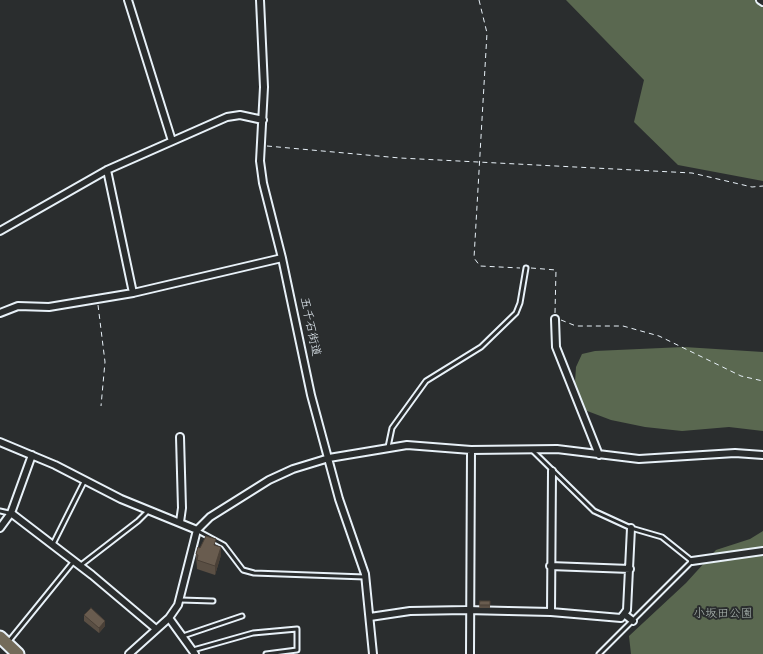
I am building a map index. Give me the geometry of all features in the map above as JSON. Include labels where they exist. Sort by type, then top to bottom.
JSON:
[{"type":"highway","points":[[4,640],[18,654]]},
{"type":"street","points":[[128,0],[172,141]]},
{"type":"street","name":"五千石街道","points":[[260,0],[263,50],[261,145],[263,183],[282,258],[311,395],[340,498],[366,577],[373,654]]},
{"type":"street","points":[[0,230],[107,170],[227,116],[240,115],[263,120]]},
{"type":"street","points":[[107,170],[133,293]]},
{"type":"street","points":[[0,313],[18,306],[49,307],[133,293],[282,258]]},
{"type":"street","points":[[555,319],[556,347],[599,455]]},
{"type":"street","points":[[180,437],[182,508],[180,522]]},
{"type":"street","points":[[0,442],[32,454],[148,510],[197,530]]},
{"type":"street","points":[[129,654],[169,618],[180,600],[197,530],[210,517],[268,480],[293,469],[329,458],[407,445],[471,450],[533,451],[557,449],[658,460],[706,454],[735,453],[763,455]]},
{"type":"street","points":[[470,654],[471,450]]},
{"type":"street","points":[[0,528],[11,514],[32,454]]},
{"type":"street","points":[[551,612],[552,471]]},
{"type":"street","points":[[11,514],[77,563],[156,629]]},
{"type":"street","points":[[370,617],[410,611],[470,611],[551,612],[622,618],[627,610],[631,528]]},
{"type":"street","points":[[692,561],[763,551]]},
{"type":"street","points":[[550,566],[630,568]]},
{"type":"street","points":[[624,614],[633,621]]},
{"type":"street","points":[[169,618],[194,652]]},
{"type":"lane","points":[[388,447],[392,428],[426,380],[481,347],[516,313],[520,303],[526,268]]},
{"type":"lane","points":[[533,451],[594,511],[631,528],[662,537],[692,561],[599,654]]},
{"type":"lane","points":[[53,544],[85,480]]},
{"type":"lane","points":[[4,640],[77,563],[138,521],[148,510]]},
{"type":"lane","points":[[0,511],[11,514]]},
{"type":"lane","points":[[197,530],[224,545],[243,570],[254,573],[366,577]]},
{"type":"lane","points":[[180,600],[213,601]]},
{"type":"lane","points":[[182,636],[242,616]]},
{"type":"lane","points":[[194,652],[253,633],[297,628],[297,650],[266,654]]},
{"type":"path","points":[[479,0],[487,33],[476,263],[480,266],[556,270],[555,319],[576,326],[623,326],[659,336],[741,376],[763,381]]},
{"type":"path","points":[[261,145],[400,158],[692,173],[752,187],[763,186]]},
{"type":"path","points":[[98,299],[105,362],[101,406]]},
{"type":"green space","points":[[566,0],[763,0],[763,181],[678,165],[634,122],[644,80]]},
{"type":"green space","points":[[684,347],[763,352],[763,431],[729,427],[682,431],[645,427],[611,420],[582,409],[577,398],[575,383],[576,367],[582,354],[595,351]]},
{"type":"green space","name":"小坂田公園","points":[[763,531],[763,654],[631,654],[629,636],[686,583],[716,550],[750,539]]},
{"type":"building","points":[[206,536],[216,539],[214,545],[221,547],[215,566],[197,560],[198,547],[200,548]]},
{"type":"building","points":[[480,601],[490,601],[490,605],[479,605]]},
{"type":"building","points":[[91,608],[105,621],[99,628],[84,615]]}]
